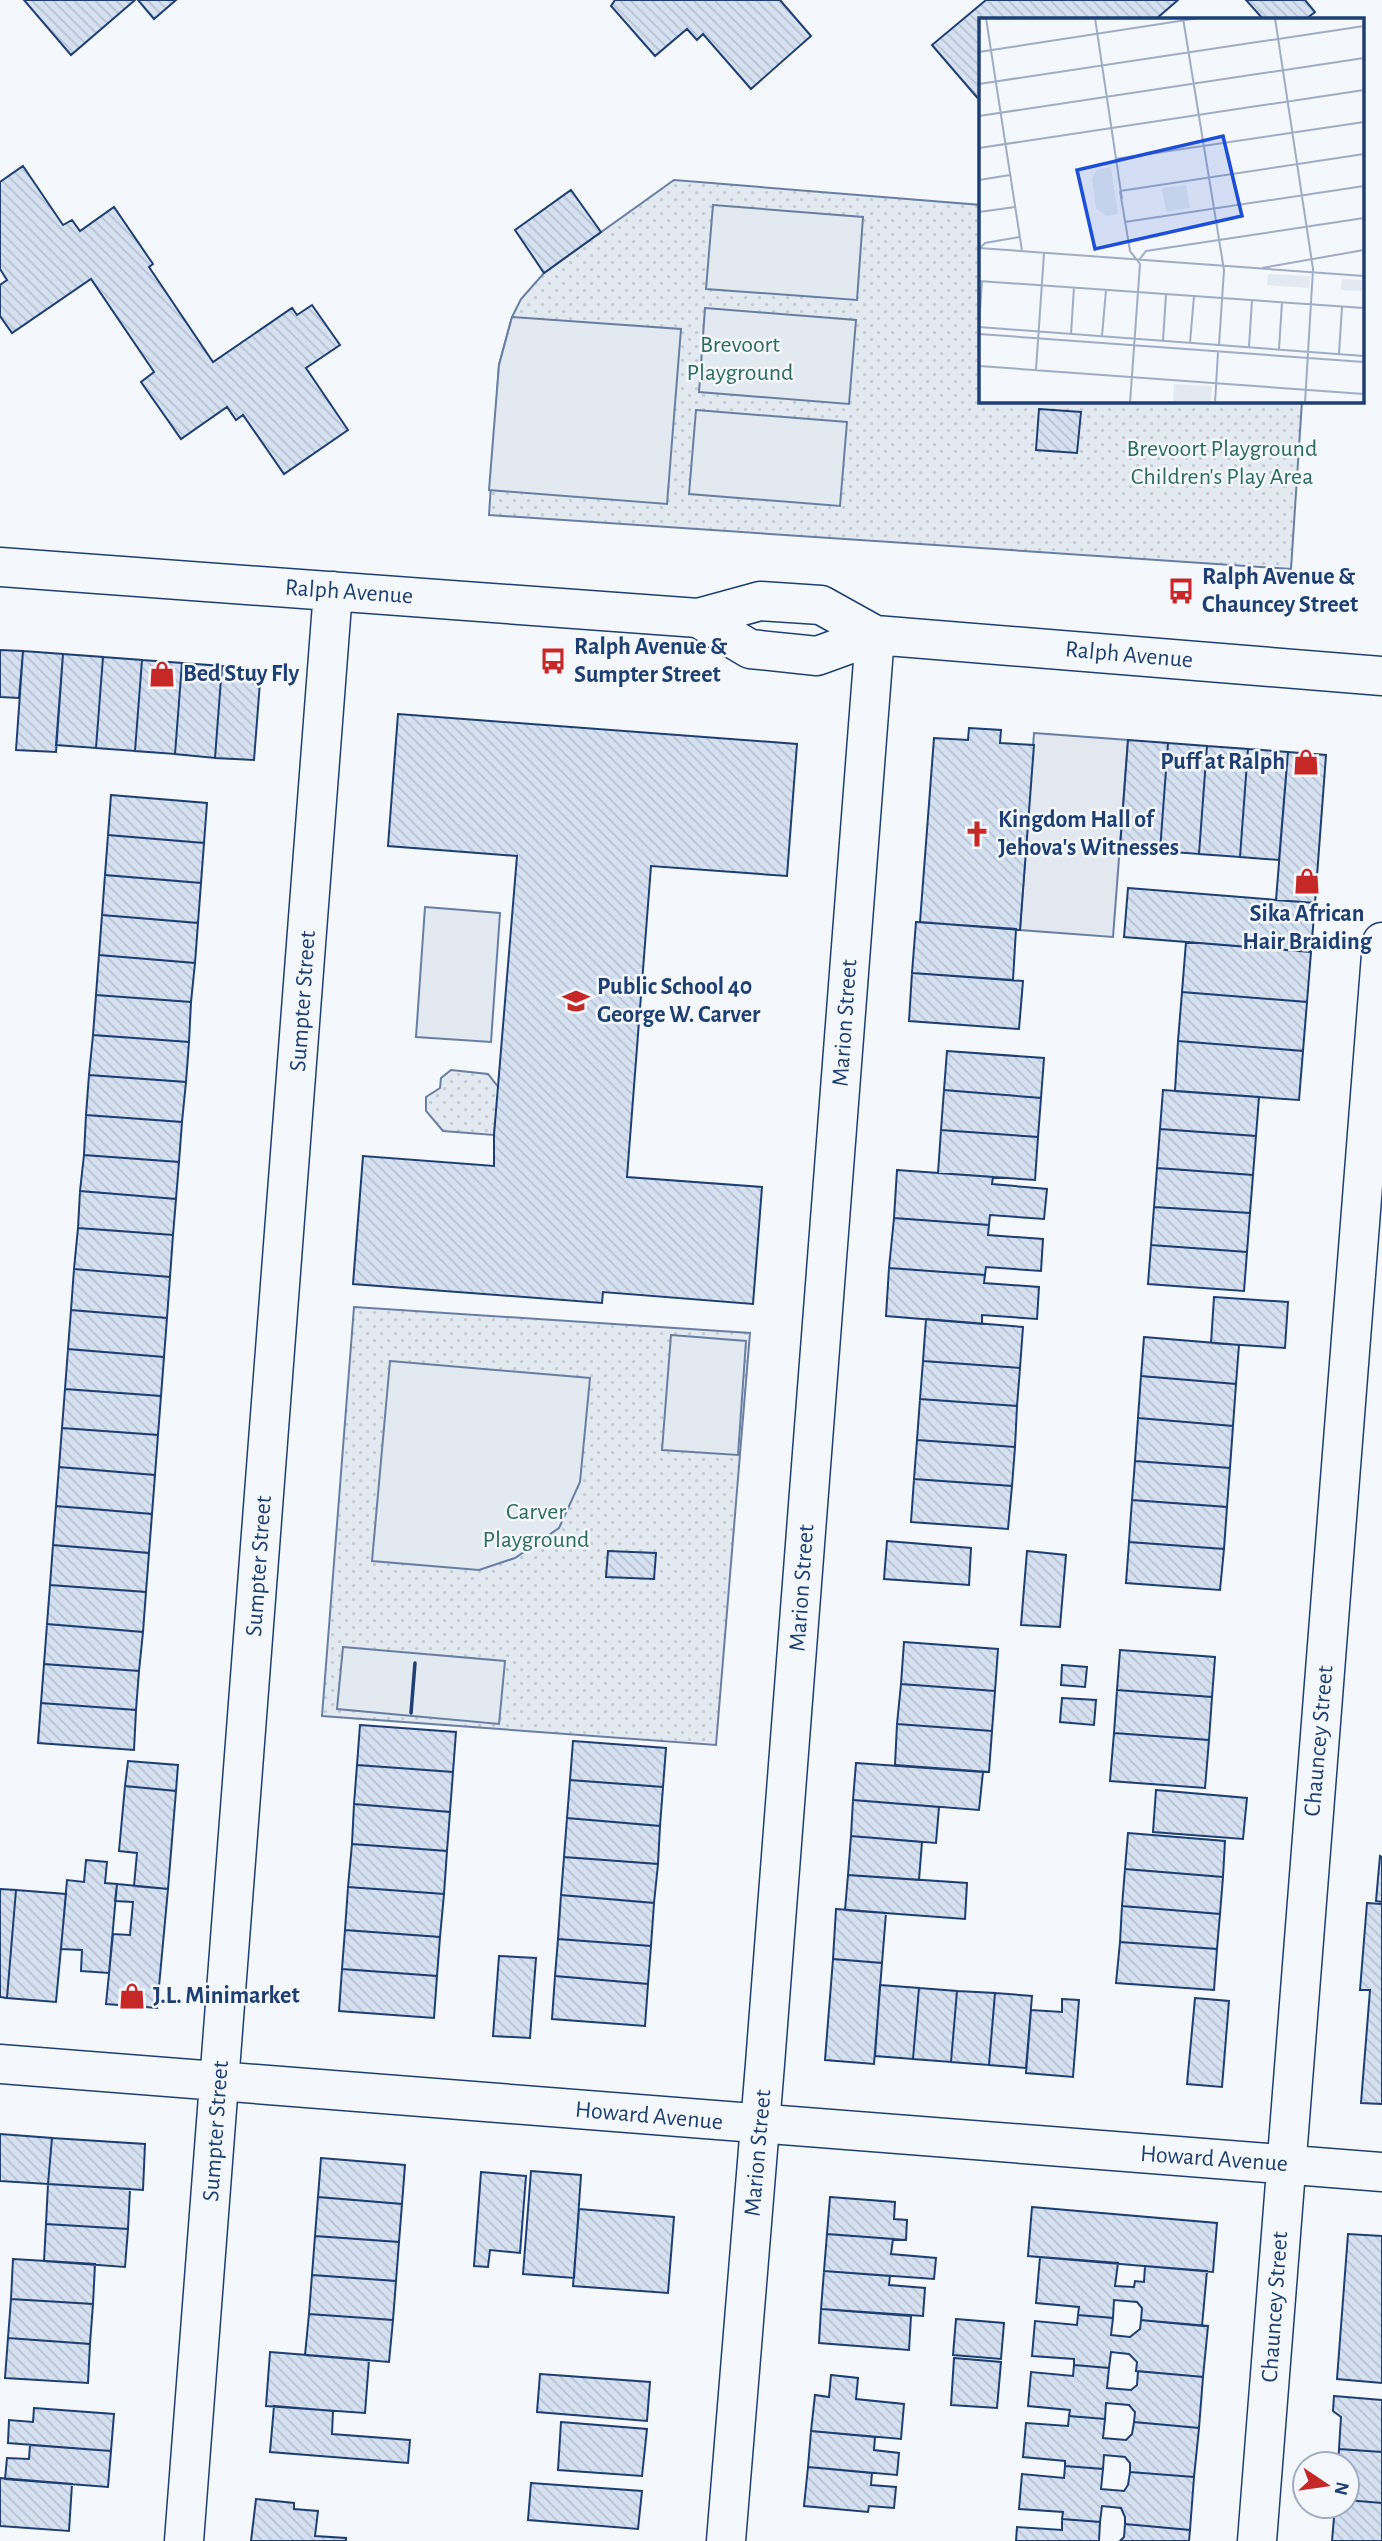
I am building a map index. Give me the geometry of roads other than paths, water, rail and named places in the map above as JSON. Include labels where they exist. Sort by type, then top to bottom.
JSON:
[{"type":"street","name":"Ralph Avenue","points":[[0,567],[698,618],[760,601],[821,605],[875,635],[1382,676]]},
{"type":"street","name":"Sumpter Street","points":[[184,2541],[333,591]]},
{"type":"street","name":"Ralph Avenue","points":[[698,618],[750,649],[763,651],[817,656],[875,635]]},
{"type":"street","name":"Marion Street","points":[[726,2541],[875,635]]},
{"type":"street","name":"Chauncey Street","points":[[1257,2541],[1382,942]]},
{"type":"street","name":"Howard Avenue","points":[[0,2064],[1382,2172]]},
{"type":"place","name":"Ralph Avenue & Chauncey Street","points":[[1181,591]]},
{"type":"place","name":"Ralph Avenue & Sumpter Street","points":[[553,661]]},
{"type":"place","name":"Bed Stuy Fly","points":[[162,674]]},
{"type":"place","name":"Puff at Ralph","points":[[1306,762]]},
{"type":"place","name":"Kingdom Hall of Jehova's Witnesses","points":[[977,834]]},
{"type":"place","name":"Sika African Hair Braiding","points":[[1307,881]]},
{"type":"place","name":"Public School 40 George W. Carver","points":[[576,1001]]},
{"type":"place","name":"J.L. Minimarket","points":[[132,1996]]},
{"type":"park label","name":"Brevoort Playground","points":[[740,359]]},
{"type":"park label","name":"Brevoort Playground Children's Play Area","points":[[1222,463]]},
{"type":"park label","name":"Carver Playground","points":[[536,1526]]}]
